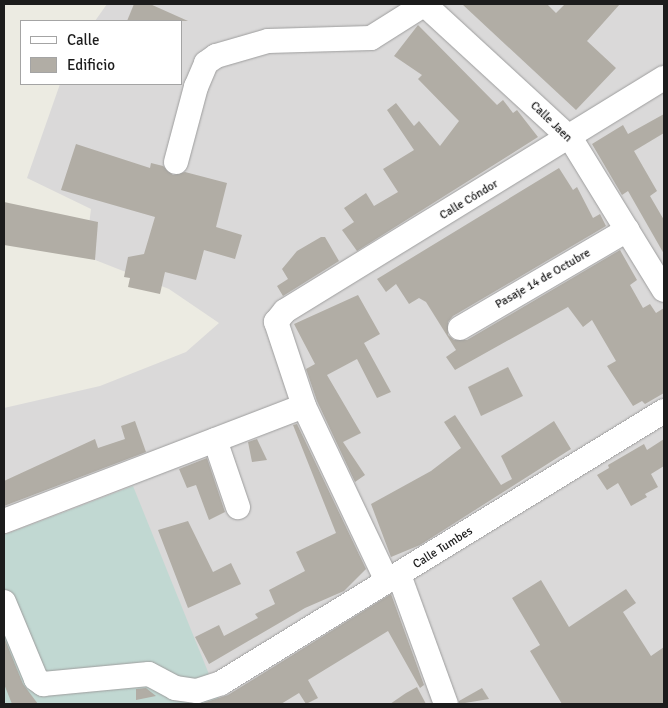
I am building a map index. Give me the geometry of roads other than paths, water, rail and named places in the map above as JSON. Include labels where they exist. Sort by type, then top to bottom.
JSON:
[{"type":"street","name":"Calle Jaen","points":[[425,4],[571,139],[664,290]]},
{"type":"street","points":[[176,162],[196,87],[206,63],[216,56],[268,41],[371,38],[425,4]]},
{"type":"street","name":"Calle Cóndor","points":[[304,406],[276,322],[285,311],[571,139],[664,78]]},
{"type":"street","name":"Pasaje 14 de Octubre","points":[[460,328],[627,230]]},
{"type":"street","points":[[4,520],[304,406],[393,578],[446,704]]},
{"type":"street","name":"Calle Tumbes","points":[[4,602],[36,679],[43,684],[149,674],[185,690],[222,683],[664,410]]},
{"type":"street","points":[[214,440],[238,507]]}]
